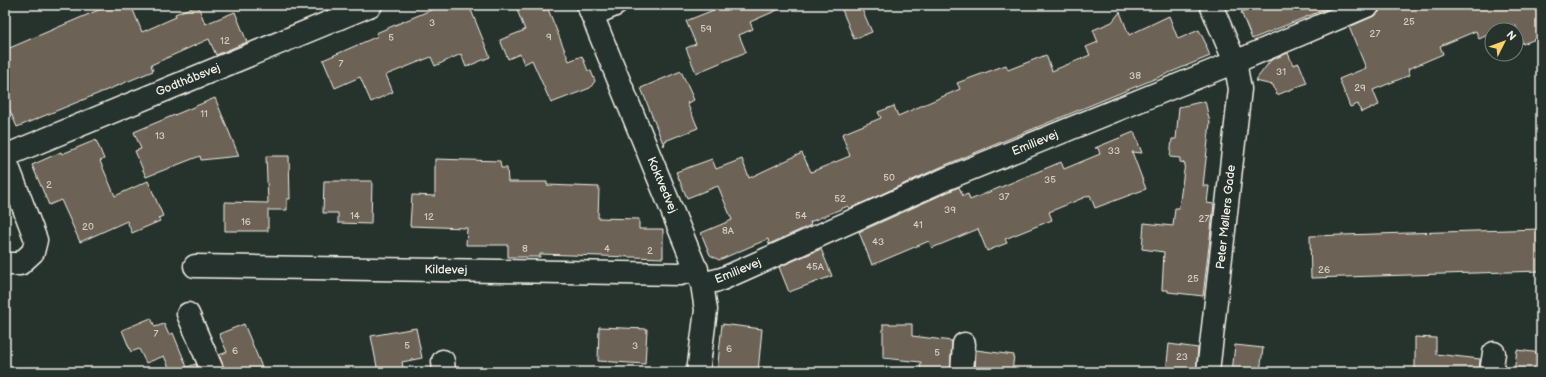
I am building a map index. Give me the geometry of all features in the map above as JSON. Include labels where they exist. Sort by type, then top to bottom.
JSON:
[{"type":"street","name":"Godthåbsvej","points":[[5,157],[371,5]]},
{"type":"street","points":[[590,10],[615,5]]},
{"type":"street","name":"Peter Møllers Gade","points":[[1208,372],[1240,89],[1235,62],[1211,5]]},
{"type":"street","name":"Emilievej","points":[[700,276],[722,279],[948,178],[1235,62],[1369,5]]},
{"type":"street","name":"Koktvedvej","points":[[590,10],[700,276],[706,310],[698,372]]},
{"type":"street","points":[[5,157],[36,240],[34,252],[20,264],[5,264]]},
{"type":"street","name":"Kildevej","points":[[195,266],[680,274],[700,276]]},
{"type":"street","points":[[188,314],[213,372]]},
{"type":"street","points":[[962,372],[964,344]]},
{"type":"building","points":[[110,5],[131,5],[142,32],[176,17],[175,14],[198,5],[205,24],[235,12],[247,42],[216,55],[209,39],[151,65],[153,71],[17,127],[5,99],[5,50]]},
{"type":"building","points":[[443,5],[469,5],[490,57],[466,67],[461,54],[435,66],[431,57],[386,75],[393,92],[371,102],[360,77],[335,88],[323,60],[378,36],[376,33]]},
{"type":"building","points":[[515,5],[539,5],[542,11],[548,9],[569,61],[582,56],[588,71],[591,71],[595,81],[590,88],[551,103],[532,60],[524,64],[520,54],[508,59],[500,40],[525,30]]},
{"type":"building","points":[[726,5],[789,5],[750,22],[753,29],[739,35],[746,52],[696,73],[686,48],[696,44],[686,21]]},
{"type":"building","points":[[840,5],[860,5],[872,32],[854,39]]},
{"type":"building","points":[[1260,5],[1333,6],[1252,39],[1241,12]]},
{"type":"building","points":[[1381,5],[1541,5],[1541,37],[1524,44],[1524,22],[1484,22],[1484,37],[1479,39],[1476,31],[1440,46],[1443,54],[1408,69],[1410,75],[1373,90],[1379,105],[1361,112],[1358,104],[1350,107],[1339,79],[1366,68],[1349,27],[1374,16],[1379,12]]},
{"type":"building","points":[[1120,12],[1129,35],[1169,16],[1178,39],[1199,30],[1210,56],[943,166],[849,209],[848,206],[810,222],[811,225],[769,244],[768,239],[719,260],[710,255],[701,233],[732,220],[718,186],[687,198],[676,172],[712,159],[716,169],[742,159],[749,178],[802,153],[811,172],[850,156],[842,134],[881,118],[878,112],[894,106],[898,116],[960,89],[957,83],[1006,65],[1008,70],[1046,55],[1052,71],[1090,55],[1086,47],[1098,42],[1093,30],[1112,22]]},
{"type":"building","points":[[1288,53],[1293,65],[1299,63],[1307,83],[1277,95],[1273,85],[1255,81],[1271,60]]},
{"type":"building","points":[[681,71],[694,100],[687,103],[698,128],[665,141],[664,146],[641,88]]},
{"type":"building","points":[[215,98],[239,156],[201,160],[200,156],[146,177],[135,151],[141,149],[134,132]]},
{"type":"building","points":[[1205,101],[1210,123],[1203,186],[1209,186],[1207,203],[1214,204],[1203,296],[1162,290],[1164,252],[1142,249],[1144,223],[1173,226],[1175,208],[1179,208],[1185,163],[1180,162],[1180,158],[1170,157],[1172,139],[1176,139],[1179,107]]},
{"type":"building","points":[[1134,132],[1142,153],[1132,152],[1146,189],[1095,208],[1090,195],[1049,212],[1052,220],[1005,239],[1007,243],[987,251],[978,229],[932,248],[929,241],[872,265],[859,232],[959,187],[963,196],[968,194],[970,200],[1061,162],[1064,169],[1100,154],[1098,148],[1095,148]]},
{"type":"building","points":[[96,140],[104,159],[100,161],[115,196],[148,181],[163,216],[158,218],[160,221],[132,233],[127,221],[80,242],[61,200],[49,205],[32,165],[61,152],[62,154]]},
{"type":"building","points":[[266,156],[289,156],[290,199],[287,199],[287,210],[268,210],[268,231],[225,231],[225,202],[268,203]]},
{"type":"building","points":[[435,159],[500,161],[501,168],[507,168],[508,182],[547,182],[547,185],[599,187],[598,218],[639,219],[639,229],[663,229],[663,258],[540,254],[540,257],[508,257],[508,245],[466,245],[467,228],[410,226],[412,195],[435,196]]},
{"type":"building","points":[[324,181],[372,181],[371,224],[338,223],[338,213],[323,213]]},
{"type":"building","points":[[1541,229],[1541,271],[1311,278],[1310,236]]},
{"type":"building","points":[[821,249],[832,276],[789,292],[779,267]]},
{"type":"building","points":[[151,318],[155,327],[164,324],[169,335],[173,333],[187,367],[196,364],[199,372],[171,372],[164,356],[146,363],[139,349],[131,352],[122,330]]},
{"type":"building","points":[[244,324],[264,372],[225,372],[219,355],[227,352],[219,334]]},
{"type":"building","points":[[722,324],[762,329],[758,372],[717,372]]},
{"type":"building","points":[[883,324],[912,324],[912,336],[952,341],[950,372],[920,372],[921,362],[883,358]]},
{"type":"building","points":[[599,327],[647,329],[645,364],[598,361]]},
{"type":"building","points":[[416,328],[422,358],[402,362],[404,372],[378,372],[371,336]]},
{"type":"building","points":[[1415,337],[1436,338],[1436,354],[1480,359],[1479,372],[1415,372]]},
{"type":"building","points":[[1169,344],[1198,348],[1196,372],[1166,372]]},
{"type":"building","points":[[1235,345],[1263,348],[1260,372],[1232,372]]},
{"type":"building","points":[[976,350],[1014,355],[1012,372],[975,372]]},
{"type":"building","points":[[1517,350],[1541,353],[1541,372],[1514,372]]}]
